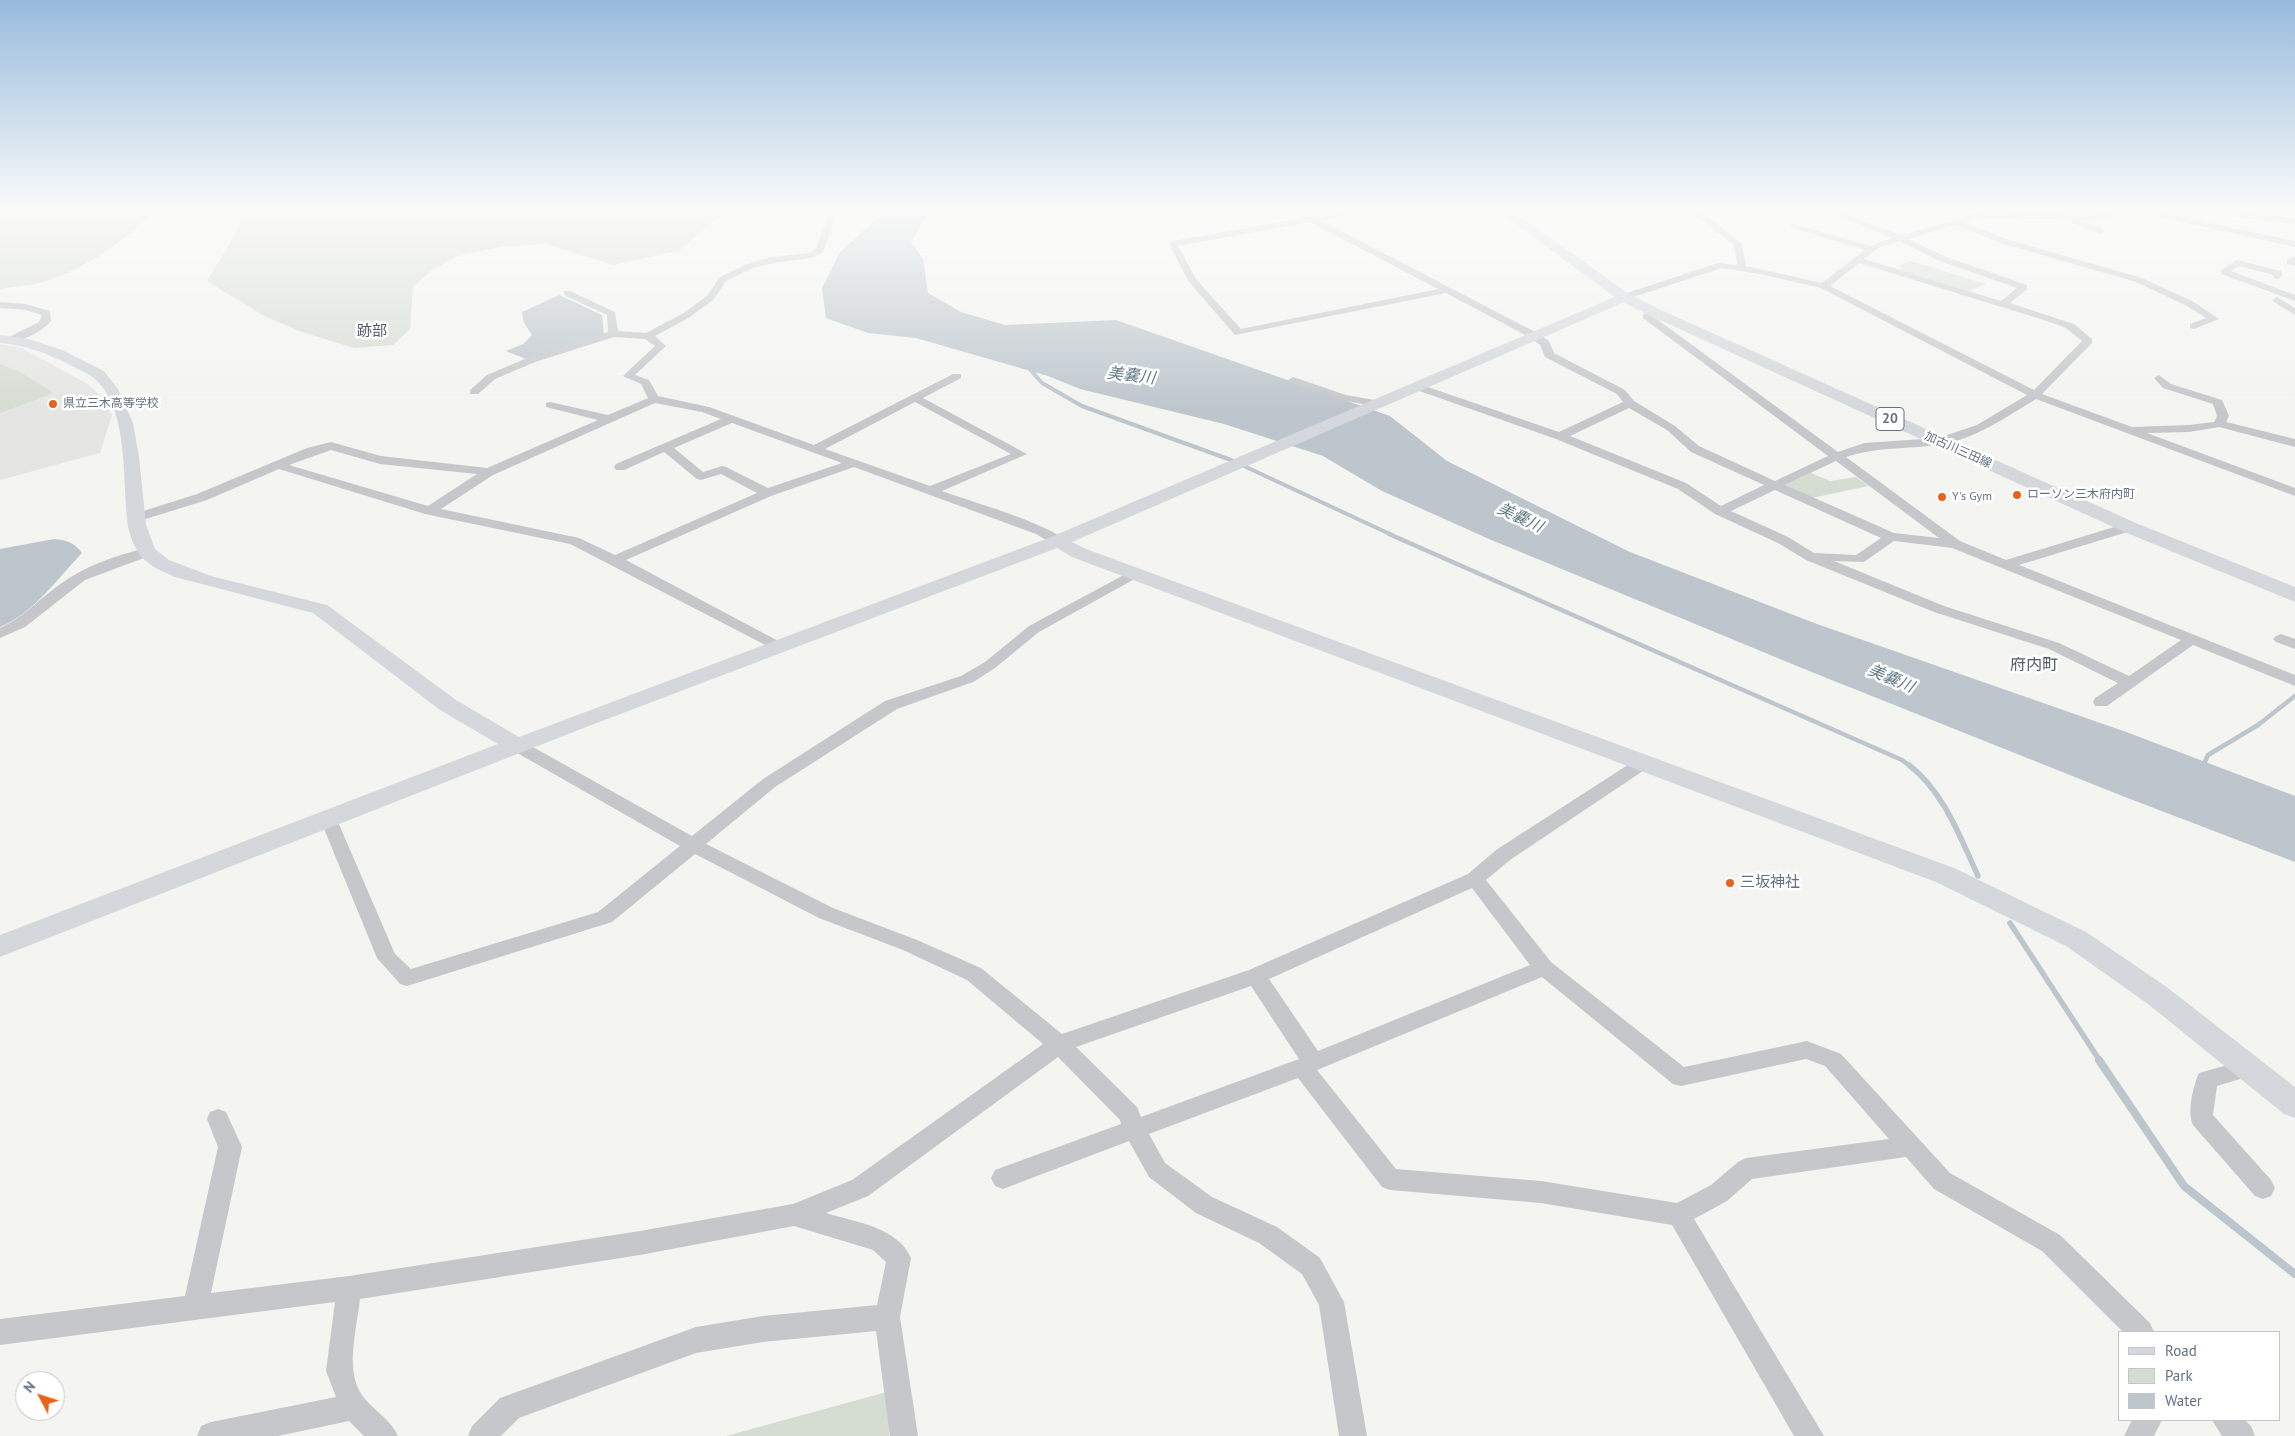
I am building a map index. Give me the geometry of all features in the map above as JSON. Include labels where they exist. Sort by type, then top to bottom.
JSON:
[{"type":"main road","name":"加古川三田線","points":[[1596,277],[1624,297],[1656,313],[2129,527],[2295,595]]},
{"type":"street","points":[[474,392],[491,377],[531,360],[613,334],[648,336],[687,315],[711,297],[723,279],[728,277]]},
{"type":"street","points":[[1190,277],[1239,333],[1447,290]]},
{"type":"street","points":[[1422,277],[1533,335],[1545,343],[1549,355],[1621,392],[1630,403],[1671,428],[1701,453],[1891,537],[1955,544]]},
{"type":"street","points":[[0,946],[777,646],[1058,541],[1533,335],[1624,297],[1685,277]]},
{"type":"street","points":[[1783,277],[1824,286],[2035,395],[2295,492]]},
{"type":"street","points":[[1824,286],[1836,277]]},
{"type":"street","points":[[1720,511],[1835,456],[1864,447],[1939,441],[1981,427],[2035,395],[2088,341],[2070,326],[1914,277]]},
{"type":"street","points":[[1994,277],[2024,287],[2003,304]]},
{"type":"street","points":[[2128,277],[2189,303],[2214,319],[2194,326]]},
{"type":"street","points":[[2238,277],[2294,297]]},
{"type":"street","points":[[2248,290],[2277,300],[2295,312]]},
{"type":"street","points":[[567,293],[612,314],[613,334]]},
{"type":"street","points":[[2277,300],[2294,297]]},
{"type":"street","points":[[0,305],[26,307],[47,313],[46,321],[42,324],[7,339]]},
{"type":"street","points":[[1656,313],[1647,316],[1955,544],[2293,681]]},
{"type":"street","points":[[648,336],[661,346],[628,376],[645,382],[654,399]]},
{"type":"street","points":[[7,339],[33,343],[47,348],[103,378],[117,397],[122,412],[132,468],[136,518],[140,539],[147,552],[173,570],[299,601],[320,609],[448,705],[693,845],[826,913],[910,945],[974,974],[1059,1044],[1129,1114],[1134,1128],[1157,1170],[1204,1204],[1268,1235],[1311,1266],[1332,1302],[1353,1436]]},
{"type":"street","points":[[815,450],[957,376]]},
{"type":"street","points":[[2160,378],[2167,386],[2218,402],[2223,416],[2219,424]]},
{"type":"street","points":[[1293,380],[1344,398],[1375,403]]},
{"type":"street","points":[[1415,386],[1560,436],[1682,486],[1720,511],[1783,540],[1811,557],[1939,609],[2054,646],[2129,682]]},
{"type":"street","points":[[915,398],[1021,454],[930,491]]},
{"type":"street","points":[[430,510],[489,472],[654,399],[705,410],[1042,531],[1079,553],[1135,572],[1946,875],[2076,939],[2158,996],[2295,1105]]},
{"type":"street","points":[[1560,436],[1630,403]]},
{"type":"street","points":[[550,405],[609,419]]},
{"type":"street","points":[[620,468],[730,419]]},
{"type":"street","points":[[2128,430],[2183,430],[2219,424],[2295,443]]},
{"type":"street","points":[[136,518],[202,497],[311,451],[332,446],[380,460],[489,472]]},
{"type":"street","points":[[666,448],[701,476],[722,470],[767,493]]},
{"type":"street","points":[[615,560],[767,493],[851,464]]},
{"type":"street","points":[[278,466],[430,510],[574,541],[615,560],[777,646]]},
{"type":"street","points":[[2004,565],[2129,527]]},
{"type":"street","points":[[1811,557],[1828,555],[1859,559],[1891,537]]},
{"type":"street","points":[[0,634],[10,630],[35,613],[70,582],[89,572],[147,552]]},
{"type":"street","points":[[329,819],[387,958],[407,978],[605,917],[770,783],[891,706],[967,679],[990,665],[1034,629],[1135,572]]},
{"type":"street","points":[[2100,702],[2191,640]]},
{"type":"street","points":[[0,1332],[349,1288],[640,1243],[794,1215],[860,1188],[1059,1044],[1256,976],[1475,879],[1503,855],[1643,763]]},
{"type":"street","points":[[1475,879],[1544,968],[1680,1077],[1807,1050],[1834,1060],[1942,1181],[2051,1243],[2140,1331]]},
{"type":"street","points":[[1003,1178],[1308,1064],[1544,968]]},
{"type":"street","points":[[1256,976],[1308,1064],[1390,1179],[1541,1192],[1679,1215],[1719,1193],[1746,1169],[1910,1146]]},
{"type":"street","points":[[2249,1068],[2207,1080],[2201,1118],[2263,1188]]},
{"type":"street","points":[[195,1308],[230,1147],[218,1119]]},
{"type":"street","points":[[794,1215],[880,1241],[899,1258],[887,1316],[904,1436]]},
{"type":"street","points":[[1679,1215],[1810,1436]]},
{"type":"street","points":[[349,1288],[339,1371],[354,1407],[384,1436]]},
{"type":"street","points":[[482,1436],[510,1408],[696,1340],[763,1329],[887,1316]]},
{"type":"street","points":[[210,1436],[354,1407]]},
{"type":"street","points":[[2138,1436],[2147,1421]]},
{"type":"street","points":[[2227,1421],[2241,1436]]},
{"type":"shaded area","name":"県立三木高等学校","points":[[0,344],[22,348],[86,383],[99,394],[112,415],[100,453],[0,480]]},
{"type":"green space","points":[[0,277],[56,277],[41,283],[0,289]]},
{"type":"green space","points":[[209,277],[424,277],[413,287],[410,329],[393,345],[354,348],[302,332],[264,316],[207,281]]},
{"type":"green space","points":[[1923,277],[1963,277],[1986,284],[1968,291]]},
{"type":"green space","points":[[0,364],[18,371],[54,393],[0,413]]},
{"type":"green space","points":[[1811,473],[1830,481],[1856,477],[1869,486],[1812,498],[1785,485]]},
{"type":"green space","points":[[894,1390],[889,1436],[726,1436]]},
{"type":"water","name":"美嚢川","points":[[827,277],[926,277],[928,293],[961,312],[1005,325],[1116,320],[1390,416],[1447,461],[1630,552],[1817,624],[2129,733],[2295,796],[2295,862],[2125,797],[1814,673],[1489,539],[1382,491],[1323,456],[1224,424],[1080,389],[1048,376],[916,338],[868,333],[826,318],[822,288]]},
{"type":"water","points":[[559,295],[602,315],[604,334],[526,359],[506,351],[523,344],[532,335],[524,323],[522,312]]},
{"type":"water","points":[[54,539],[70,542],[82,553],[34,604],[24,613],[0,627],[0,549]]},
{"type":"waterway","points":[[1027,366],[1042,383],[1082,406],[1231,460],[1392,535]]},
{"type":"waterway","points":[[1389,534],[1902,760],[1910,766]]},
{"type":"waterway","points":[[2203,766],[2208,755],[2258,725],[2295,696]]},
{"type":"waterway","points":[[1909,765],[1932,788],[1950,816],[1978,876]]},
{"type":"waterway","points":[[2010,923],[2100,1061]]},
{"type":"waterway","points":[[2099,1060],[2184,1186],[2295,1274]]},
{"type":"place","name":"県立三木高等学校","points":[[53,404]]},
{"type":"place","name":"ローソン三木府内町","points":[[2017,495]]},
{"type":"place","name":"Y's Gym","points":[[1942,497]]},
{"type":"place","name":"三坂神社","points":[[1730,883]]},
{"type":"district","name":"跡部","points":[[372,332]]},
{"type":"district","name":"府内町","points":[[2034,665]]}]
